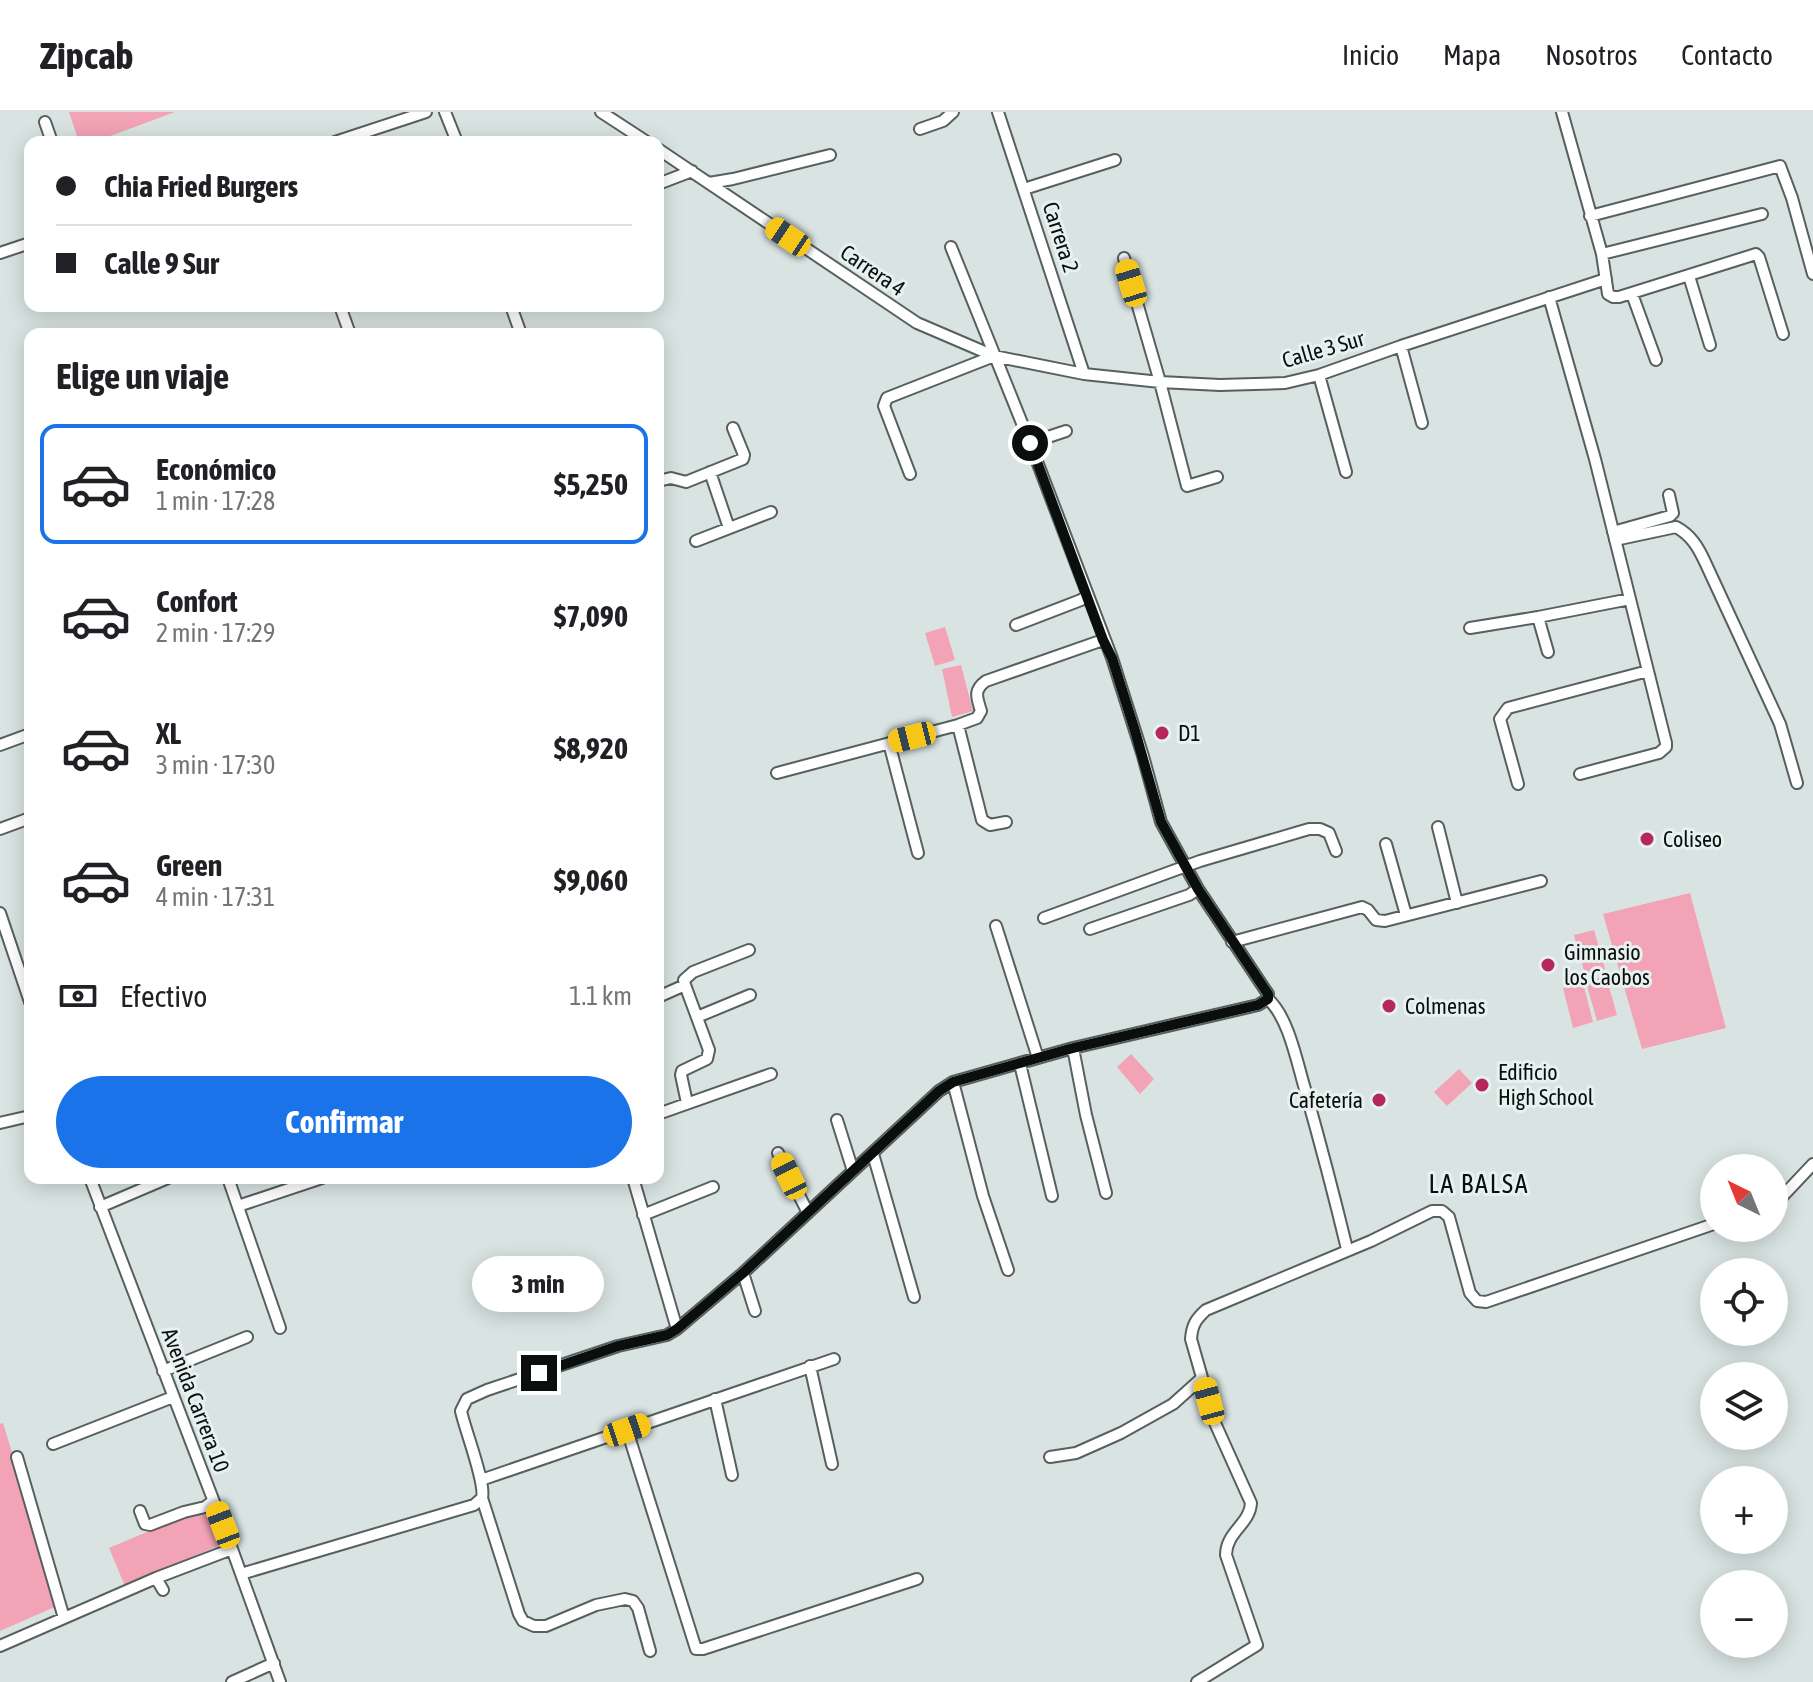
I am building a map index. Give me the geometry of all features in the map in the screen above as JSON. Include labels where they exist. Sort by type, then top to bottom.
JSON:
[{"type":"street","points":[[353,136],[426,112]]},
{"type":"street","points":[[445,112],[455,136]]},
{"type":"street","points":[[601,112],[638,136]]},
{"type":"street","points":[[920,129],[943,121],[953,112]]},
{"type":"street","name":"Carrera 2","points":[[998,112],[1084,374]]},
{"type":"street","points":[[1562,112],[1602,254],[1608,294],[1613,297],[1632,294],[1756,254],[1783,334]]},
{"type":"street","points":[[45,122],[50,136]]},
{"type":"street","name":"Carrera 4","points":[[664,153],[917,323],[994,356]]},
{"type":"street","points":[[709,183],[830,155]]},
{"type":"street","points":[[1024,189],[1115,160]]},
{"type":"street","points":[[1590,216],[1780,166],[1813,274]]},
{"type":"street","points":[[664,182],[692,171]]},
{"type":"street","points":[[1602,254],[1762,214]]},
{"type":"street","points":[[0,253],[13,243],[24,243]]},
{"type":"street","points":[[951,247],[1112,658],[1161,822],[1198,889],[1268,994],[1268,999],[1279,1011],[1328,1169],[1347,1249]]},
{"type":"street","points":[[1124,258],[1187,486],[1217,477]]},
{"type":"street","points":[[1689,276],[1710,345]]},
{"type":"street","name":"Calle 3 Sur","points":[[994,356],[1084,374],[1160,382],[1220,385],[1285,383],[1319,375],[1606,279]]},
{"type":"street","points":[[1632,294],[1656,360]]},
{"type":"street","points":[[1549,297],[1614,536],[1666,747],[1659,753],[1580,774]]},
{"type":"street","points":[[1401,346],[1422,423]]},
{"type":"street","points":[[910,474],[884,406],[887,398],[994,356]]},
{"type":"street","points":[[1319,375],[1346,472]]},
{"type":"street","points":[[664,480],[686,482],[743,459],[733,428]]},
{"type":"street","points":[[1030,443],[1066,431]]},
{"type":"street","points":[[710,472],[729,528]]},
{"type":"street","points":[[1614,536],[1670,516],[1673,510],[1669,495]]},
{"type":"street","points":[[696,541],[771,512]]},
{"type":"street","points":[[1614,536],[1676,527],[1692,539],[1780,724],[1797,783]]},
{"type":"street","points":[[1016,625],[1088,595]]},
{"type":"street","points":[[1470,628],[1630,599]]},
{"type":"street","points":[[1538,617],[1548,652]]},
{"type":"street","points":[[777,773],[958,725],[980,715],[976,692],[986,681],[1103,640]]},
{"type":"street","points":[[1518,784],[1500,719],[1508,708],[1648,671]]},
{"type":"street","points":[[958,725],[982,820],[990,825],[1006,822]]},
{"type":"street","points":[[0,745],[24,736]]},
{"type":"street","points":[[889,743],[918,853]]},
{"type":"street","points":[[0,829],[24,820]]},
{"type":"street","points":[[1438,827],[1457,903]]},
{"type":"street","points":[[1044,918],[1185,867],[1316,828],[1329,833],[1336,851]]},
{"type":"street","points":[[1386,844],[1406,915]]},
{"type":"street","points":[[1232,942],[1362,907],[1381,921],[1541,881]]},
{"type":"street","points":[[1090,929],[1189,895],[1198,889]]},
{"type":"street","points":[[0,913],[24,984]]},
{"type":"street","points":[[996,926],[1038,1058]]},
{"type":"street","points":[[687,1103],[682,1071],[710,1055],[684,980],[749,950]]},
{"type":"street","points":[[664,994],[685,985]]},
{"type":"street","points":[[697,1017],[750,995]]},
{"type":"street","points":[[241,1574],[474,1505],[484,1494],[461,1411],[467,1399],[618,1346],[667,1335],[677,1329],[743,1273],[939,1091],[953,1082],[1073,1048],[1258,1005],[1268,999]]},
{"type":"street","points":[[1073,1048],[1106,1193]]},
{"type":"street","points":[[1020,1064],[1052,1196]]},
{"type":"street","points":[[664,1112],[771,1074]]},
{"type":"street","points":[[953,1082],[983,1196],[1008,1270]]},
{"type":"street","points":[[0,1123],[24,1117]]},
{"type":"street","points":[[837,1120],[853,1171]]},
{"type":"street","points":[[778,1153],[808,1213]]},
{"type":"street","points":[[873,1154],[914,1297]]},
{"type":"street","points":[[1788,1191],[1813,1164]]},
{"type":"street","name":"Avenida Carrera 10","points":[[92,1184],[280,1682]]},
{"type":"street","points":[[100,1207],[154,1184]]},
{"type":"street","points":[[230,1184],[280,1328]]},
{"type":"street","points":[[238,1206],[304,1184]]},
{"type":"street","points":[[635,1184],[677,1329]]},
{"type":"street","points":[[643,1215],[713,1187]]},
{"type":"street","points":[[1197,1682],[1257,1645],[1226,1555],[1229,1538],[1250,1512],[1251,1503],[1215,1423],[1191,1339],[1191,1327],[1206,1310],[1371,1241],[1432,1211],[1442,1211],[1449,1217],[1470,1293],[1477,1301],[1486,1302],[1700,1229]]},
{"type":"street","points":[[743,1273],[755,1311]]},
{"type":"street","points":[[163,1371],[247,1337]]},
{"type":"street","points":[[481,1480],[834,1359]]},
{"type":"street","points":[[810,1366],[832,1464]]},
{"type":"street","points":[[1050,1457],[1076,1453],[1121,1433],[1173,1404],[1202,1378]]},
{"type":"street","points":[[53,1444],[173,1397]]},
{"type":"street","points":[[715,1399],[732,1475]]},
{"type":"street","points":[[627,1430],[696,1649],[917,1579]]},
{"type":"street","points":[[17,1457],[64,1618]]},
{"type":"street","points":[[482,1498],[523,1621],[534,1626],[546,1626],[596,1605],[625,1599],[633,1601],[638,1608],[650,1651]]},
{"type":"street","points":[[140,1511],[145,1524],[150,1525],[205,1507],[213,1501]]},
{"type":"street","points":[[0,1646],[156,1578],[232,1549]]},
{"type":"street","points":[[156,1578],[163,1590]]},
{"type":"street","points":[[232,1682],[274,1663]]},
{"type":"shaded area","points":[[69,112],[175,112],[110,136],[77,136]]},
{"type":"shaded area","points":[[945,627],[955,660],[935,666],[925,633]]},
{"type":"shaded area","points":[[961,665],[973,711],[952,717],[942,669]]},
{"type":"shaded area","points":[[1690,893],[1726,1028],[1642,1049],[1603,914]]},
{"type":"shaded area","points":[[1594,930],[1605,969],[1585,974],[1574,935]]},
{"type":"shaded area","points":[[1606,976],[1617,1015],[1597,1021],[1586,982]]},
{"type":"shaded area","points":[[1583,983],[1593,1022],[1573,1028],[1563,988]]},
{"type":"shaded area","points":[[1131,1054],[1154,1079],[1140,1094],[1117,1067]]},
{"type":"shaded area","points":[[1459,1069],[1472,1083],[1447,1106],[1434,1092]]},
{"type":"shaded area","points":[[3,1423],[59,1605],[0,1631],[0,1424]]},
{"type":"shaded area","points":[[204,1508],[220,1545],[125,1586],[109,1548]]},
{"type":"place","name":"D1","points":[[1162,733]]},
{"type":"place","name":"Coliseo","points":[[1647,839]]},
{"type":"place","name":"Gimnasio los Caobos","points":[[1548,965]]},
{"type":"place","name":"Colmenas","points":[[1389,1006]]},
{"type":"place","name":"Edificio High School","points":[[1482,1085]]},
{"type":"place","name":"Cafetería","points":[[1379,1100]]},
{"type":"district","name":"LA BALSA","points":[[1479,1184]]},
{"type":"route","points":[[539,1373],[618,1346],[667,1335],[677,1329],[743,1273],[939,1091],[953,1082],[1073,1048],[1258,1005],[1268,999],[1268,994],[1198,889],[1161,822],[1112,658],[1030,443]]}]
